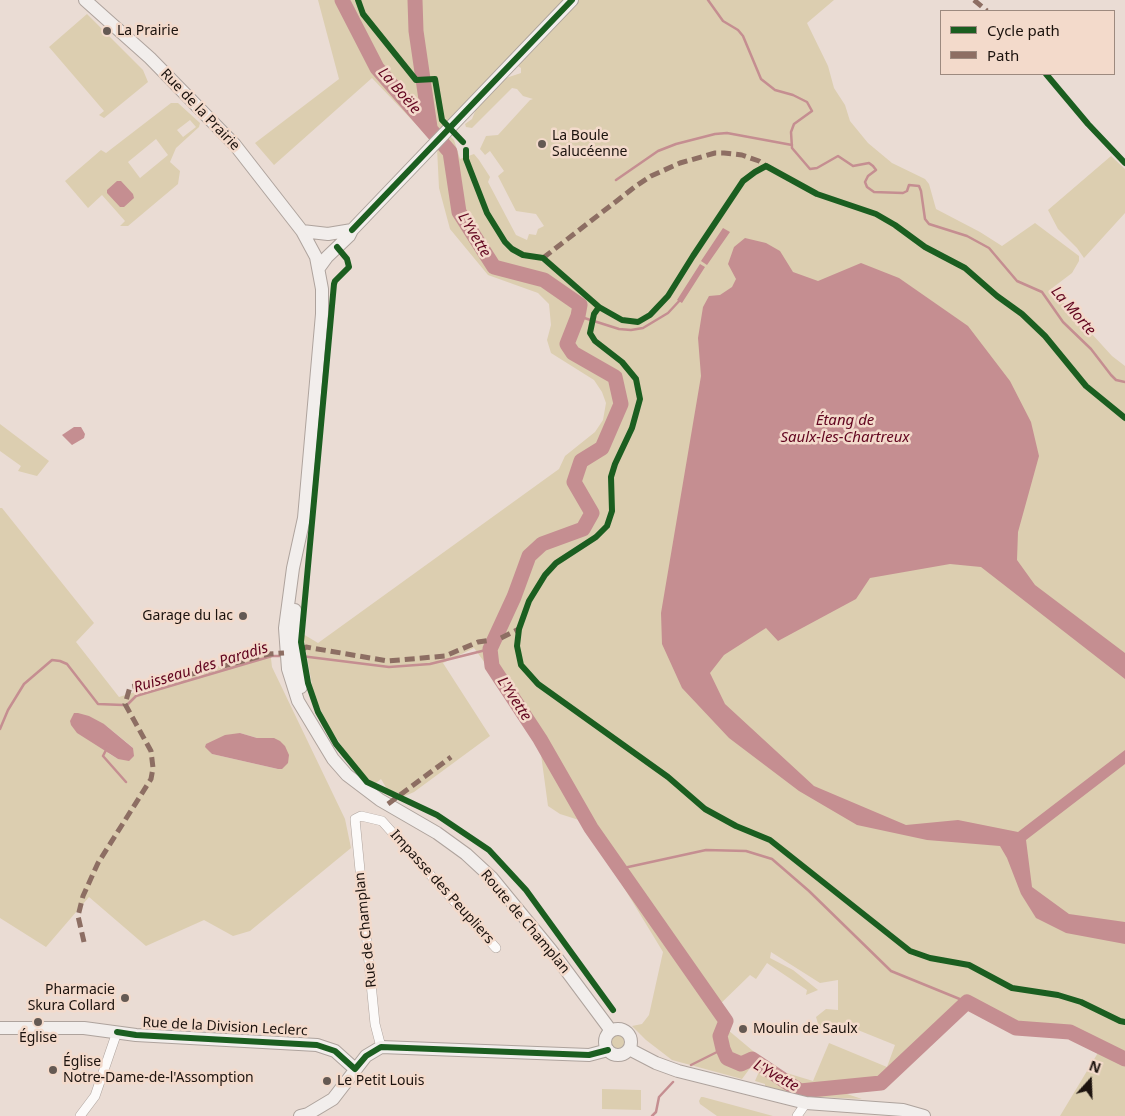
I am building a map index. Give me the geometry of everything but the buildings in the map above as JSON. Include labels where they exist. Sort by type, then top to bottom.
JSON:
[{"type":"street","name":"Rue de la Prairie","points":[[84,0],[156,64],[235,144],[302,231]]},
{"type":"street","points":[[318,268],[572,0]]},
{"type":"street","points":[[302,231],[328,234],[352,230]]},
{"type":"street","points":[[302,231],[312,249],[318,268]]},
{"type":"street","name":"Route de Champlan","points":[[318,268],[322,288],[322,314],[304,518],[292,576],[285,628],[306,706],[319,738],[333,759],[359,786],[466,854],[492,878],[551,950],[603,1020],[609,1033]]},
{"type":"street","name":"Impasse des Peupliers","points":[[362,816],[382,821],[496,948]]},
{"type":"street","name":"Rue de Champlan","points":[[362,816],[355,819],[375,1024],[381,1047]]},
{"type":"street","name":"Rue de la Division Leclerc","points":[[4,1029],[84,1028],[136,1035],[317,1045],[334,1051],[355,1069]]},
{"type":"street","points":[[300,1116],[308,1114],[333,1099],[366,1056],[381,1047],[589,1055],[608,1050],[619,1055],[629,1049],[631,1042],[628,1034],[621,1030],[609,1033],[606,1044],[608,1050]]},
{"type":"street","points":[[80,1116],[95,1096],[117,1032]]},
{"type":"street","points":[[629,1049],[656,1063],[678,1071],[806,1103],[903,1110],[924,1116]]},
{"type":"street","points":[[796,1116],[806,1103]]},
{"type":"shaded area","points":[[318,0],[564,0],[431,140],[372,78],[274,165],[255,143],[339,79]]},
{"type":"shaded area","points":[[578,0],[834,0],[807,23],[828,66],[834,88],[845,105],[850,121],[868,143],[892,163],[925,179],[929,184],[936,209],[1002,246],[1035,223],[1079,256],[1079,261],[1072,273],[1051,289],[1112,356],[1125,366],[1125,1116],[1060,1116],[1099,1051],[1070,1036],[1016,1032],[968,1007],[934,1040],[891,1077],[847,1094],[862,1099],[800,1096],[765,1086],[765,1084],[755,1081],[764,1060],[780,1071],[813,1081],[829,1043],[887,1067],[895,1045],[838,1022],[834,1033],[819,1027],[816,1017],[826,1009],[838,1010],[838,980],[820,983],[771,952],[770,958],[793,970],[818,990],[806,995],[807,990],[767,963],[756,979],[750,975],[714,1010],[728,1030],[759,1056],[742,1079],[672,1060],[646,1040],[632,1026],[642,1024],[649,1015],[663,952],[592,835],[579,820],[560,814],[548,806],[540,747],[524,716],[474,648],[443,663],[490,736],[414,792],[405,796],[387,789],[381,779],[375,784],[359,772],[329,727],[314,696],[303,634],[318,643],[559,469],[565,456],[595,432],[603,420],[606,403],[602,392],[594,380],[551,353],[547,340],[551,325],[549,304],[538,293],[488,275],[450,229],[439,188],[437,148],[450,136],[454,140],[460,159],[474,154],[479,160],[490,177],[488,182],[516,235],[527,240],[529,234],[536,235],[538,229],[544,226],[536,214],[516,211],[498,176],[504,171],[490,151],[485,155],[480,149],[486,136],[498,135],[533,99],[523,96],[517,89],[512,88],[472,128],[466,127],[465,124],[472,119],[476,109],[506,78],[521,73],[521,68],[518,66],[520,61]]},
{"type":"shaded area","points":[[87,14],[143,70],[148,82],[104,118],[99,115],[104,111],[49,47]]},
{"type":"shaded area","points":[[171,103],[178,103],[200,123],[199,127],[176,148],[170,162],[180,171],[178,184],[128,226],[120,226],[125,221],[102,195],[88,208],[65,181],[101,150],[106,153]],"holes":[[[190,120],[196,127],[183,137],[177,130]],[[156,139],[168,155],[140,178],[128,162]]]},
{"type":"shaded area","points":[[1111,156],[1125,169],[1125,213],[1084,258],[1058,229],[1048,210]]},
{"type":"shaded area","points":[[0,424],[49,461],[37,476],[18,471],[21,466],[0,451]]},
{"type":"shaded area","points":[[0,508],[2,508],[94,623],[76,642],[119,697],[270,650],[272,667],[345,819],[351,848],[250,931],[233,936],[204,920],[146,946],[89,897],[46,947],[0,918]],"holes":[[[104,724],[133,748],[118,759],[108,753]],[[240,733],[257,738],[278,769],[212,754],[206,747]]]},
{"type":"shaded area","points":[[615,1033],[621,1033],[626,1038],[624,1047],[615,1049],[610,1044],[610,1038]]},
{"type":"shaded area","points":[[602,1089],[641,1090],[641,1110],[602,1109]]},
{"type":"shaded area","points":[[701,1097],[773,1116],[717,1116],[700,1104]]},
{"type":"water","points":[[117,181],[121,181],[133,194],[134,198],[124,207],[120,207],[107,193],[107,190]]},
{"type":"water","points":[[723,228],[730,232],[707,265],[701,261]]},
{"type":"water","name":"Étang de Saulx-les-Chartreux","points":[[745,238],[766,243],[780,251],[793,272],[818,281],[861,263],[899,278],[968,326],[1010,381],[1031,422],[1039,456],[1018,532],[1017,560],[1035,585],[1125,653],[1125,679],[981,567],[950,564],[870,578],[856,599],[778,641],[766,628],[724,655],[710,673],[725,704],[814,786],[906,825],[958,820],[1018,832],[1125,750],[1125,764],[1026,840],[1032,887],[1069,914],[1125,922],[1125,944],[1066,933],[1036,918],[1021,894],[1007,858],[1000,846],[927,840],[857,825],[799,791],[729,738],[682,688],[662,644],[661,613],[701,376],[698,338],[703,307],[709,296],[720,295],[732,287],[736,279],[728,264],[734,247]]},
{"type":"water","points":[[700,264],[705,267],[682,303],[677,300]]},
{"type":"water","points":[[74,427],[81,427],[85,434],[84,438],[72,445],[62,435]]},
{"type":"water","points":[[74,713],[89,716],[104,724],[133,748],[134,756],[129,761],[118,759],[77,733],[70,721]]},
{"type":"water","points":[[240,733],[257,738],[274,738],[280,741],[285,746],[289,755],[288,763],[282,769],[278,769],[212,754],[205,747],[206,744],[225,735]]},
{"type":"waterway","name":"L'Yvette","points":[[342,0],[377,68],[450,152],[459,212],[494,267],[544,280],[580,305],[578,316],[567,344],[573,353],[615,377],[621,404],[602,448],[581,461],[574,482],[592,513],[583,529],[542,544],[529,556],[514,597],[490,649],[492,666],[540,739],[591,828],[726,1021],[720,1036],[727,1058],[741,1064],[752,1059],[800,1091],[881,1083],[967,1002],[1016,1028],[1070,1032],[1125,1059]]},
{"type":"waterway","name":"L'Yvette","points":[[415,0],[416,31],[430,127]]},
{"type":"waterway","name":"La Morte","points":[[708,0],[723,21],[738,30],[743,36],[761,79],[775,90],[793,95],[807,102],[812,111],[794,124],[791,132],[792,148],[810,169],[817,168],[838,156],[853,166],[869,163],[873,166],[876,170],[868,176],[865,182],[867,187],[874,192],[903,193],[907,191],[909,185],[919,186],[925,219],[929,224],[967,236],[989,248],[1017,281],[1042,292],[1063,322],[1091,349],[1111,375],[1116,380],[1125,382]]},
{"type":"waterway","points":[[616,180],[658,151],[676,144],[715,134],[727,133],[792,145]]},
{"type":"waterway","points":[[578,316],[619,329],[631,330],[643,328],[668,313],[681,299]]},
{"type":"waterway","name":"Ruisseau des Paradis","points":[[301,656],[389,667],[430,664],[490,649]]},
{"type":"waterway","name":"Ruisseau des Paradis","points":[[128,704],[136,696],[272,656],[283,656]]},
{"type":"waterway","name":"Ruisseau des Paradis","points":[[0,729],[8,710],[24,684],[52,660],[67,664],[98,704],[123,705]]},
{"type":"waterway","points":[[107,748],[103,756],[126,782]]},
{"type":"waterway","points":[[619,869],[706,850],[746,851],[772,859],[809,891],[891,971],[967,1002]]},
{"type":"waterway","points":[[691,1065],[723,1049]]},
{"type":"waterway","points":[[652,1116],[656,1112],[659,1097],[673,1082]]},
{"type":"marked path","points":[[974,0],[986,10]]},
{"type":"marked path","points":[[543,258],[636,186],[651,176],[680,163],[715,153],[724,153],[742,155],[759,161],[768,167]]},
{"type":"marked path","points":[[501,638],[519,629]]},
{"type":"marked path","points":[[302,650],[306,647],[388,661],[445,656],[478,642],[491,640]]},
{"type":"marked path","points":[[84,942],[78,916],[83,896],[98,863],[151,779],[153,768],[151,751],[125,704],[130,687],[201,672],[269,654],[284,653]]},
{"type":"marked path","points":[[388,804],[451,757]]},
{"type":"cycle path","points":[[358,0],[363,14],[416,80],[435,79],[442,120],[463,142]]},
{"type":"cycle path","points":[[352,230],[572,0]]},
{"type":"cycle path","points":[[1047,75],[1088,124],[1125,163]]},
{"type":"cycle path","points":[[466,150],[466,159],[487,213],[505,242],[512,249],[523,255],[543,258],[599,307],[622,320],[638,322],[650,315],[668,296],[743,181],[766,166],[817,194],[876,214],[925,247],[965,268],[997,296],[1022,314],[1045,336],[1086,386],[1125,418]]},
{"type":"cycle path","points":[[337,247],[347,259],[349,267],[334,284],[301,642],[308,683],[318,712],[336,744],[367,782],[437,815],[489,850],[526,890],[613,1010]]},
{"type":"cycle path","points":[[599,307],[594,314],[590,333],[595,341],[622,362],[636,379],[640,399],[632,428],[611,477],[612,511],[607,526],[596,537],[556,563],[545,575],[529,601],[519,629],[517,646],[521,665],[538,684],[668,777],[705,809],[736,826],[770,840],[910,951],[930,958],[969,965],[1012,988],[1058,995],[1081,1002],[1125,1022]]},
{"type":"cycle path","points":[[117,1032],[136,1035],[317,1045],[335,1051],[355,1069],[366,1056],[381,1047],[589,1055],[608,1050]]},
{"type":"place","name":"La Prairie","points":[[107,31]]},
{"type":"place","name":"La Boule Salucéenne","points":[[542,144]]},
{"type":"place","name":"Garage du lac","points":[[243,616]]},
{"type":"place","name":"Pharmacie Skura Collard","points":[[125,998]]},
{"type":"place","name":"Église","points":[[38,1022]]},
{"type":"place","name":"Moulin de Saulx","points":[[743,1029]]},
{"type":"place","name":"Église Notre-Dame-de-l'Assomption","points":[[53,1070]]},
{"type":"place","name":"Le Petit Louis","points":[[327,1081]]},
{"type":"water label","name":"La Boële","points":[[399,91]]}]
